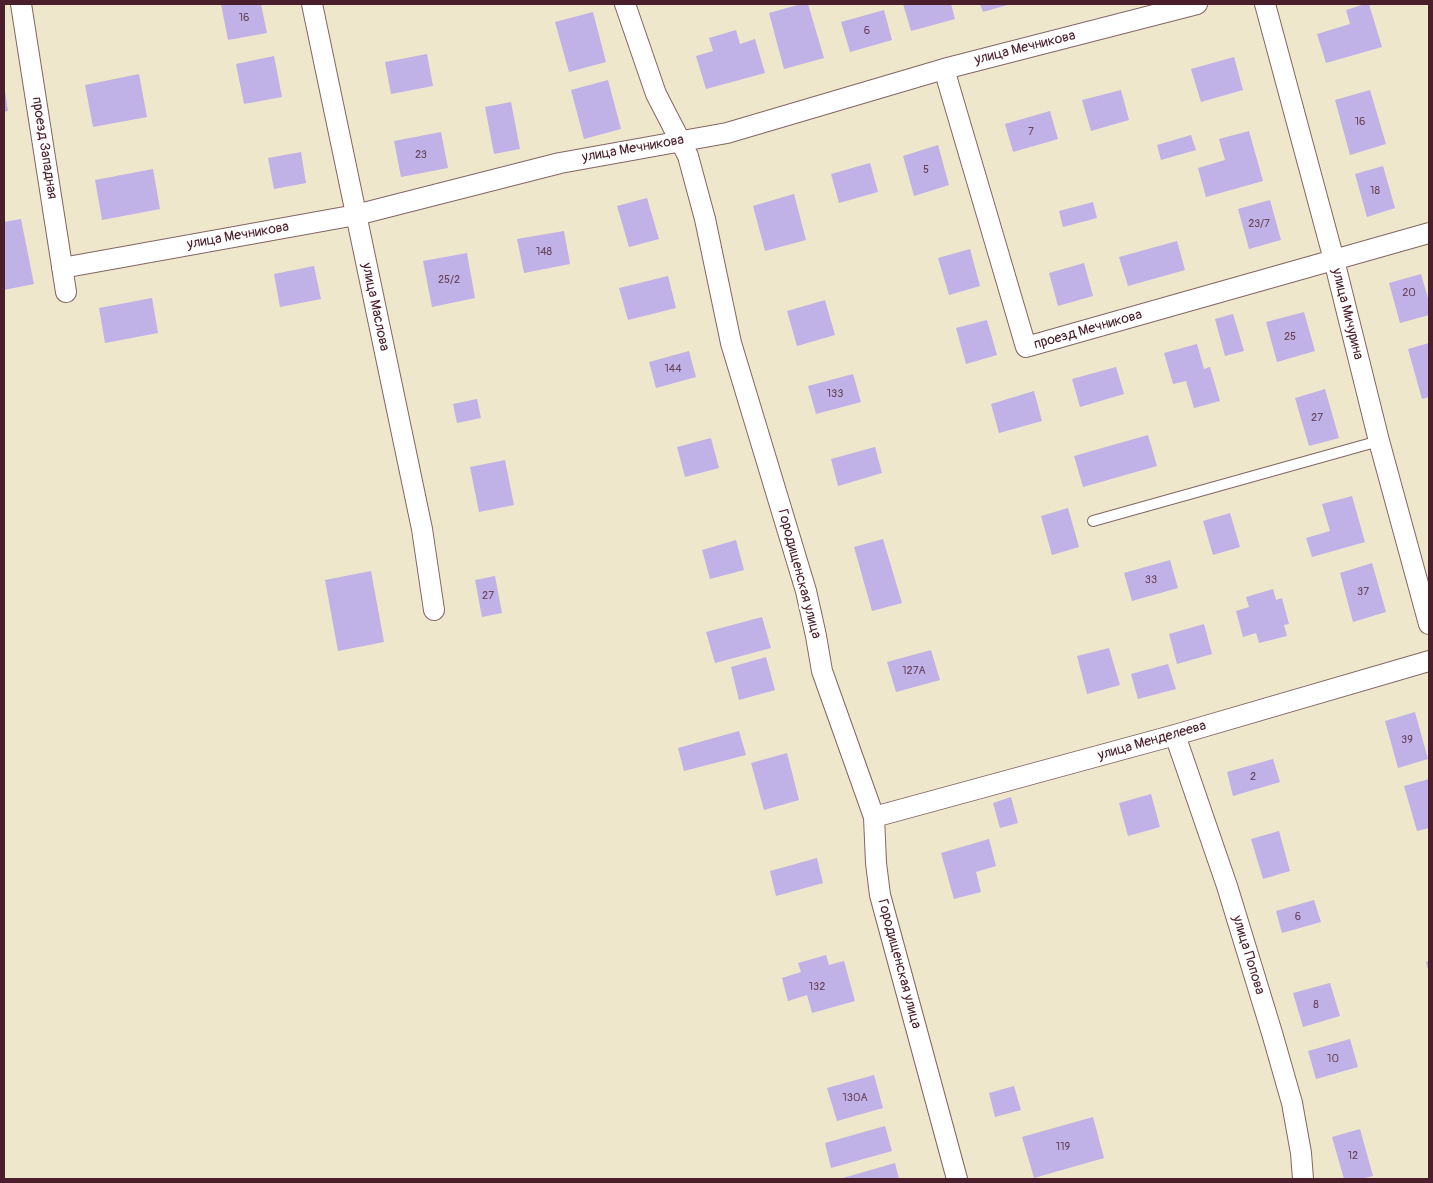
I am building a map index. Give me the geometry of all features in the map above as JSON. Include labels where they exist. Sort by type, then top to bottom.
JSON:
[{"type":"street","name":"проезд Западная","points":[[22,4],[66,292]]},
{"type":"street","name":"улица Маслова","points":[[312,4],[422,529],[434,610]]},
{"type":"street","name":"Городищенская улица","points":[[624,4],[656,94],[688,156],[705,219],[732,344],[806,591],[822,671],[874,817],[876,863],[880,894],[957,1179]]},
{"type":"street","name":"улица Мечникова","points":[[62,268],[356,215],[560,163],[727,133],[944,69],[1198,4]]},
{"type":"street","name":"улица Мичурина","points":[[1265,4],[1334,260],[1379,441],[1429,624]]},
{"type":"street","name":"проезд Мечникова","points":[[944,69],[1026,347],[1429,233]]},
{"type":"street","name":"улица Менделеева","points":[[874,817],[1175,735],[1429,661]]},
{"type":"street","name":"улица Попова","points":[[1175,735],[1227,886],[1272,1033],[1292,1104],[1301,1153],[1303,1179]]},
{"type":"lane","points":[[1093,521],[1379,441]]},
{"type":"building","points":[[221,4],[261,4],[267,33],[228,40]]},
{"type":"building","points":[[801,4],[808,4],[824,58],[784,69],[769,13]]},
{"type":"building","points":[[903,4],[951,4],[955,19],[911,31]]},
{"type":"building","points":[[980,4],[1011,4],[983,12]]},
{"type":"building","points":[[1369,4],[1382,47],[1326,63],[1317,34],[1350,24],[1346,10]]},
{"type":"building","points":[[884,10],[892,40],[850,52],[841,22]]},
{"type":"building","points":[[593,12],[606,62],[569,72],[555,22]]},
{"type":"building","points":[[736,30],[740,44],[755,39],[765,73],[706,89],[696,56],[713,51],[709,38]]},
{"type":"building","points":[[427,54],[433,86],[391,94],[385,62]]},
{"type":"building","points":[[274,56],[282,97],[244,104],[236,64]]},
{"type":"building","points":[[1234,57],[1243,90],[1201,102],[1191,69]]},
{"type":"building","points":[[139,74],[147,117],[93,127],[85,85]]},
{"type":"building","points":[[608,80],[621,129],[584,139],[571,90]]},
{"type":"building","points":[[1121,90],[1129,120],[1091,131],[1082,100]]},
{"type":"building","points":[[1370,90],[1386,144],[1350,155],[1335,100]]},
{"type":"building","points":[[4,92],[8,111],[4,112]]},
{"type":"building","points":[[511,102],[520,149],[494,154],[485,107]]},
{"type":"building","points":[[1050,111],[1058,139],[1013,152],[1005,124]]},
{"type":"building","points":[[1249,131],[1263,181],[1206,197],[1198,168],[1225,160],[1219,139]]},
{"type":"building","points":[[441,132],[448,168],[401,177],[394,141]]},
{"type":"building","points":[[1191,135],[1196,150],[1161,160],[1157,145]]},
{"type":"building","points":[[938,145],[949,185],[914,196],[903,156]]},
{"type":"building","points":[[301,152],[306,183],[274,189],[268,158]]},
{"type":"building","points":[[870,163],[878,192],[839,203],[831,174]]},
{"type":"building","points":[[1383,166],[1395,208],[1367,217],[1355,174]]},
{"type":"building","points":[[153,169],[160,209],[102,220],[95,180]]},
{"type":"building","points":[[794,194],[806,240],[765,251],[753,206]]},
{"type":"building","points":[[647,198],[659,239],[629,247],[617,206]]},
{"type":"building","points":[[1270,200],[1281,240],[1249,249],[1238,209]]},
{"type":"building","points":[[1093,202],[1097,218],[1063,227],[1059,211]]},
{"type":"building","points":[[21,219],[34,284],[4,290],[4,222]]},
{"type":"building","points":[[564,231],[570,264],[524,273],[517,239]]},
{"type":"building","points":[[1177,241],[1185,270],[1128,286],[1119,257]]},
{"type":"building","points":[[970,249],[980,286],[949,295],[938,258]]},
{"type":"building","points":[[467,253],[475,298],[432,307],[423,261]]},
{"type":"building","points":[[1084,263],[1093,296],[1058,306],[1049,273]]},
{"type":"building","points":[[314,266],[321,299],[280,307],[274,274]]},
{"type":"building","points":[[1421,274],[1429,302],[1429,315],[1400,323],[1389,283]]},
{"type":"building","points":[[668,276],[676,308],[628,320],[619,288]]},
{"type":"building","points":[[152,298],[158,333],[105,343],[99,308]]},
{"type":"building","points":[[825,300],[835,335],[797,346],[787,311]]},
{"type":"building","points":[[1304,312],[1315,351],[1277,362],[1266,322]]},
{"type":"building","points":[[1233,314],[1244,351],[1225,356],[1215,319]]},
{"type":"building","points":[[987,320],[997,355],[966,364],[956,328]]},
{"type":"building","points":[[1429,343],[1429,397],[1422,399],[1408,349]]},
{"type":"building","points":[[1197,344],[1204,369],[1210,367],[1220,401],[1194,408],[1186,381],[1173,384],[1164,353]]},
{"type":"building","points":[[689,351],[696,377],[656,388],[649,362]]},
{"type":"building","points":[[1116,367],[1124,394],[1080,407],[1072,379]]},
{"type":"building","points":[[853,374],[861,402],[816,414],[808,386]]},
{"type":"building","points":[[1325,389],[1339,438],[1309,446],[1295,398]]},
{"type":"building","points":[[1034,391],[1042,421],[999,433],[991,404]]},
{"type":"building","points":[[477,399],[481,418],[457,423],[453,404]]},
{"type":"building","points":[[1148,435],[1157,466],[1083,487],[1074,456]]},
{"type":"building","points":[[711,438],[719,468],[685,477],[677,447]]},
{"type":"building","points":[[875,447],[882,473],[838,486],[831,459]]},
{"type":"building","points":[[505,460],[514,505],[479,512],[470,467]]},
{"type":"building","points":[[1352,496],[1365,542],[1312,557],[1306,538],[1330,531],[1322,504]]},
{"type":"building","points":[[1068,508],[1079,547],[1052,555],[1041,516]]},
{"type":"building","points":[[1230,513],[1240,547],[1213,555],[1203,521]]},
{"type":"building","points":[[883,539],[902,603],[872,611],[854,547]]},
{"type":"building","points":[[736,540],[744,570],[710,579],[702,550]]},
{"type":"building","points":[[1170,560],[1178,588],[1132,601],[1124,573]]},
{"type":"building","points":[[1372,563],[1386,612],[1353,622],[1340,573]]},
{"type":"building","points":[[371,571],[384,642],[338,651],[325,580]]},
{"type":"building","points":[[495,576],[502,613],[482,617],[475,580]]},
{"type":"building","points":[[1273,589],[1276,600],[1282,598],[1289,624],[1284,625],[1287,636],[1259,643],[1256,633],[1243,637],[1236,611],[1249,607],[1246,597]]},
{"type":"building","points":[[762,617],[771,648],[715,663],[706,632]]},
{"type":"building","points":[[1204,624],[1212,654],[1177,664],[1169,634]]},
{"type":"building","points":[[1109,648],[1120,685],[1087,694],[1077,656]]},
{"type":"building","points":[[931,650],[940,680],[896,692],[887,662]]},
{"type":"building","points":[[766,657],[775,690],[739,700],[731,667]]},
{"type":"building","points":[[1168,664],[1176,689],[1138,699],[1131,674]]},
{"type":"building","points":[[1415,712],[1428,759],[1398,768],[1385,721]]},
{"type":"building","points":[[739,731],[746,755],[684,771],[678,748]]},
{"type":"building","points":[[787,753],[799,800],[764,810],[751,763]]},
{"type":"building","points":[[1273,759],[1280,782],[1233,796],[1227,772]]},
{"type":"building","points":[[1429,779],[1429,828],[1417,831],[1404,786]]},
{"type":"building","points":[[1151,794],[1160,827],[1128,836],[1119,803]]},
{"type":"building","points":[[1011,797],[1018,823],[1000,828],[993,803]]},
{"type":"building","points":[[1279,831],[1290,871],[1263,879],[1251,839]]},
{"type":"building","points":[[989,839],[996,866],[976,872],[981,892],[954,899],[941,853]]},
{"type":"building","points":[[817,858],[823,883],[776,896],[770,871]]},
{"type":"building","points":[[1314,900],[1321,922],[1282,933],[1276,911]]},
{"type":"building","points":[[826,955],[829,965],[844,961],[855,1001],[812,1013],[807,995],[788,1001],[782,978],[801,972],[798,963]]},
{"type":"building","points":[[1429,961],[1429,973],[1426,962]]},
{"type":"building","points":[[1330,983],[1340,1016],[1303,1027],[1293,993]]},
{"type":"building","points":[[1350,1039],[1358,1067],[1316,1079],[1308,1051]]},
{"type":"building","points":[[874,1075],[883,1108],[837,1121],[827,1088]]},
{"type":"building","points":[[1014,1086],[1021,1110],[995,1117],[989,1093]]},
{"type":"building","points":[[1093,1117],[1104,1158],[1034,1178],[1022,1137]]},
{"type":"building","points":[[885,1126],[892,1151],[831,1168],[825,1143]]},
{"type":"building","points":[[1360,1129],[1373,1176],[1361,1179],[1344,1179],[1332,1137]]},
{"type":"building","points":[[895,1163],[899,1179],[843,1179],[843,1178]]}]
